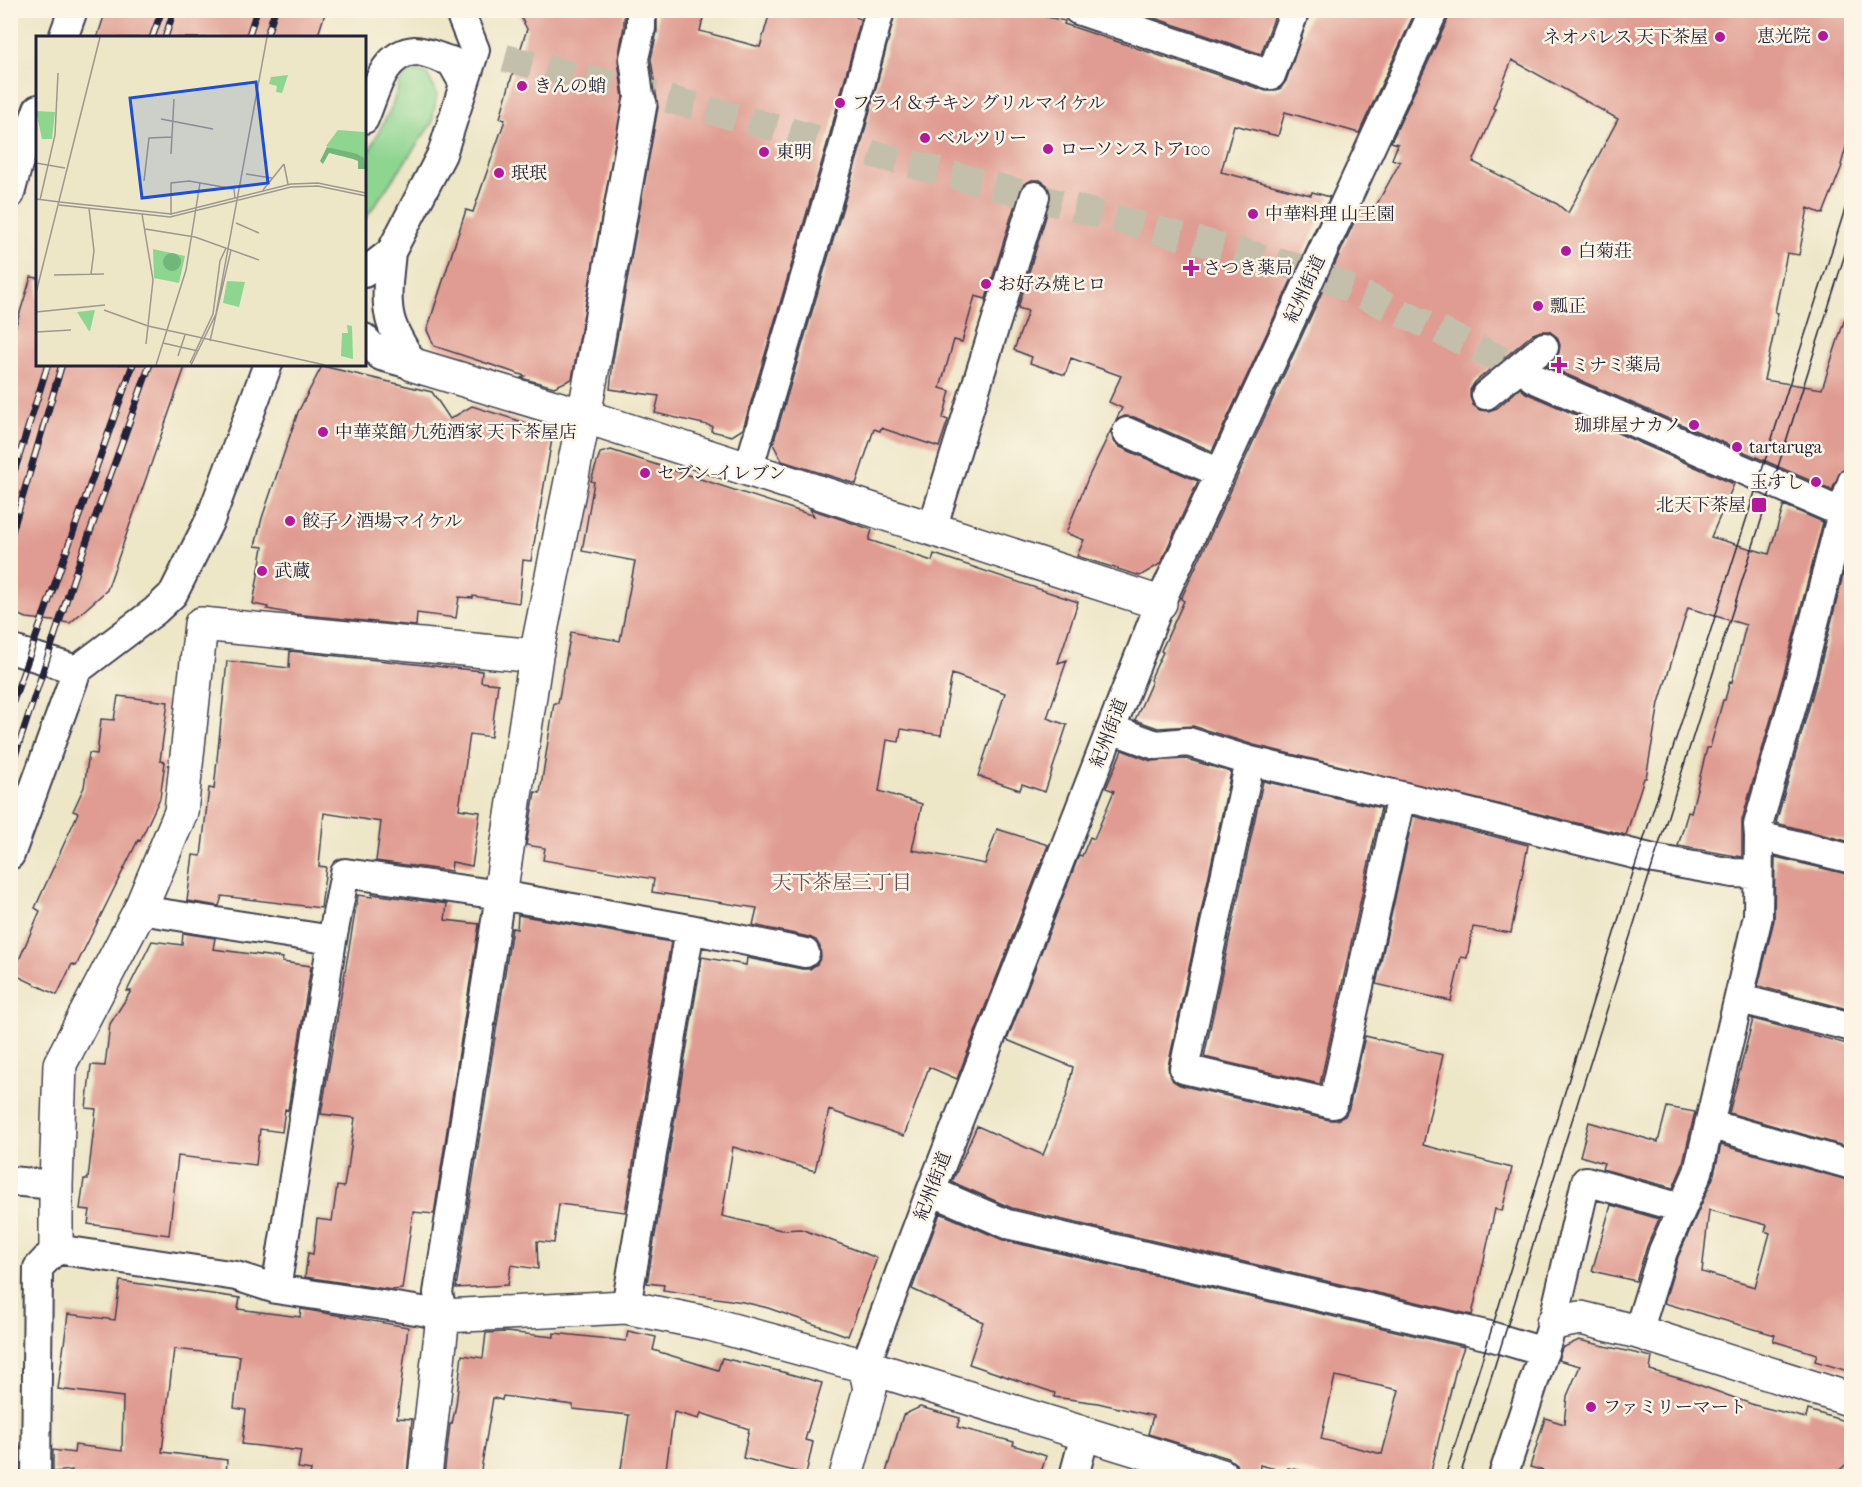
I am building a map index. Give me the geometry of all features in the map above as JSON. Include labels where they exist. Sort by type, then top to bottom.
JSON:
[{"type":"street","points":[[64,36],[73,10]]},
{"type":"street","points":[[414,365],[390,319],[387,295],[391,252],[442,154],[475,50],[459,10]]},
{"type":"street","points":[[425,1476],[443,1316],[438,1293],[536,656],[584,416],[640,104],[634,58],[641,28],[641,10]]},
{"type":"street","points":[[748,470],[844,146],[880,10]]},
{"type":"street","points":[[1078,10],[1271,75],[1295,10]]},
{"type":"street","name":"紀州街道","points":[[846,1476],[870,1389],[864,1366],[1160,603],[1434,11]]},
{"type":"street","points":[[366,113],[383,74],[393,59],[416,51],[452,62],[464,84]]},
{"type":"street","points":[[10,194],[36,114]]},
{"type":"street","points":[[932,529],[1035,196]]},
{"type":"street","points":[[366,271],[391,252]]},
{"type":"street","points":[[366,340],[381,356],[584,416],[1160,603]]},
{"type":"street","points":[[1486,395],[1544,347]]},
{"type":"street","points":[[10,855],[77,669],[155,611],[173,594],[210,520],[267,366]]},
{"type":"street","points":[[1533,378],[1847,515]]},
{"type":"street","points":[[1127,432],[1220,473]]},
{"type":"street","points":[[1638,1332],[1663,1251],[1698,1172],[1758,916],[1760,836],[1758,825],[1847,515],[1851,482]]},
{"type":"street","points":[[173,594],[201,624],[536,656]]},
{"type":"street","points":[[36,1476],[38,1268],[56,1249],[60,1064],[140,910],[181,812],[201,624]]},
{"type":"street","points":[[10,649],[77,669]]},
{"type":"street","points":[[1111,729],[1156,746],[1188,742],[1250,761],[1654,859],[1733,873],[1758,874]]},
{"type":"street","points":[[1250,761],[1184,1069],[1333,1104],[1401,796]]},
{"type":"street","points":[[1760,836],[1851,859]]},
{"type":"street","points":[[276,1289],[332,940],[345,873],[500,895],[690,929],[806,953]]},
{"type":"street","points":[[140,910],[332,940]]},
{"type":"street","points":[[626,1307],[690,929]]},
{"type":"street","points":[[1740,999],[1851,1026]]},
{"type":"street","points":[[1709,1124],[1851,1164]]},
{"type":"street","points":[[10,1181],[56,1185]]},
{"type":"street","points":[[1503,1476],[1548,1338],[1586,1181],[1681,1208]]},
{"type":"street","points":[[931,1191],[1007,1224],[1490,1336],[1548,1338],[1581,1318],[1638,1332],[1851,1400]]},
{"type":"street","points":[[56,1249],[236,1276],[276,1289],[443,1316],[626,1307],[710,1324],[864,1366],[1222,1476]]},
{"type":"street","points":[[1074,1476],[1085,1435]]},
{"type":"green space","points":[[412,71],[427,74],[437,93],[432,123],[366,218],[366,157],[392,106],[400,82]]},
{"type":"building","points":[[106,10],[326,10],[318,36],[98,36]]},
{"type":"building","points":[[517,10],[624,10],[624,26],[618,60],[623,98],[572,379],[554,387],[521,378],[525,376],[434,346],[427,330],[466,210],[473,212],[505,120],[500,118],[527,29]]},
{"type":"building","points":[[657,10],[705,10],[700,31],[760,47],[770,12],[785,16],[786,11],[796,14],[797,10],[822,10],[854,13],[857,18],[861,19],[828,141],[743,429],[732,436],[711,431],[712,426],[655,413],[659,396],[610,389],[613,360],[658,107],[651,59],[657,32]]},
{"type":"building","points":[[896,10],[1025,10],[1025,12],[1065,21],[1064,24],[1266,91],[1274,91],[1281,88],[1286,81],[1311,10],[1416,10],[1359,133],[1285,112],[1278,136],[1234,125],[1221,172],[1311,195],[1312,192],[1330,197],[1212,451],[1134,417],[1125,416],[1116,420],[1122,408],[1109,402],[1121,376],[1071,358],[1065,375],[1030,363],[1032,357],[1014,350],[1028,311],[1018,308],[1051,200],[1051,192],[1047,185],[1040,180],[1032,180],[1024,184],[1019,191],[986,299],[975,296],[962,342],[954,340],[940,388],[950,391],[943,418],[948,420],[939,447],[881,428],[880,431],[874,429],[856,484],[782,461],[773,444],[860,149]]},
{"type":"building","points":[[1131,10],[1277,10],[1261,54]]},
{"type":"building","points":[[1450,10],[1851,10],[1851,129],[1842,166],[1823,214],[1808,208],[1799,255],[1787,253],[1775,312],[1778,313],[1764,380],[1822,389],[1845,318],[1851,319],[1851,466],[1841,470],[1832,490],[1547,366],[1559,353],[1560,345],[1557,337],[1549,331],[1533,334],[1475,382],[1470,390],[1473,405],[1480,410],[1488,411],[1497,408],[1520,388],[1526,393],[1734,484],[1711,537],[1769,554],[1784,505],[1823,522],[1785,670],[1742,820],[1742,857],[1678,846],[1688,812],[1691,813],[1707,748],[1710,748],[1723,700],[1725,700],[1730,681],[1732,682],[1746,625],[1688,608],[1659,703],[1646,778],[1644,778],[1626,835],[1254,745],[1193,726],[1158,728],[1135,720],[1163,652],[1161,651],[1184,601],[1181,599],[1361,207],[1372,213],[1400,162],[1392,159],[1398,144],[1391,142],[1449,17]],"holes":[[[1512,60],[1618,119],[1568,213],[1557,204],[1473,162],[1496,109],[1493,108]]]},
{"type":"building","points":[[31,277],[36,278],[36,366],[185,366],[107,590],[70,623],[27,618],[10,612],[10,344]]},
{"type":"building","points":[[322,366],[432,392],[450,419],[472,406],[548,430],[552,439],[531,561],[523,560],[519,603],[473,596],[473,598],[459,597],[456,618],[417,613],[416,626],[294,614],[253,604],[263,547],[255,546],[262,518],[298,412]]},
{"type":"building","points":[[1111,430],[1113,441],[1120,447],[1198,481],[1160,564],[1140,576],[1077,556],[1084,540],[1066,533],[1088,478]]},
{"type":"building","points":[[611,450],[814,516],[810,509],[844,520],[872,530],[869,540],[932,561],[934,554],[1078,602],[1058,663],[1067,660],[1047,718],[1067,725],[1045,792],[1022,784],[1020,790],[978,776],[1005,693],[952,674],[941,735],[901,729],[899,742],[887,740],[879,791],[922,804],[912,850],[985,864],[997,829],[1048,845],[957,1079],[929,1067],[904,1136],[829,1110],[815,1171],[733,1147],[722,1216],[781,1230],[801,1229],[877,1258],[848,1336],[768,1308],[663,1290],[664,1285],[647,1283],[702,957],[746,965],[747,958],[810,969],[821,957],[820,947],[816,940],[753,925],[757,908],[652,892],[654,879],[543,860],[545,848],[526,845],[535,792],[540,793],[554,703],[558,703],[571,632],[620,641],[635,561],[582,551],[594,482],[591,481],[600,453]]},
{"type":"building","points":[[1851,543],[1851,842],[1776,823],[1817,679]]},
{"type":"building","points":[[290,651],[482,671],[481,682],[498,684],[491,737],[470,734],[459,809],[480,812],[472,866],[452,862],[451,871],[376,861],[381,822],[324,813],[319,866],[326,867],[321,908],[222,896],[219,906],[187,901],[193,855],[201,856],[209,788],[214,789],[227,661],[289,668]]},
{"type":"building","points":[[118,696],[168,702],[160,761],[165,762],[160,798],[76,966],[72,964],[57,995],[13,974],[40,911],[35,908],[78,813],[73,811],[84,787],[89,753],[97,754],[101,719],[114,720]]},
{"type":"building","points":[[1122,750],[1151,761],[1186,759],[1231,772],[1168,1066],[1173,1081],[1180,1085],[1337,1120],[1345,1116],[1349,1108],[1365,1036],[1443,1055],[1423,1145],[1512,1168],[1502,1211],[1495,1209],[1472,1315],[1012,1208],[952,1182],[977,1126],[1043,1155],[1067,1095],[1073,1067],[1007,1040],[1079,855],[1082,856],[1090,837],[1094,839],[1114,791],[1106,788]]},
{"type":"building","points":[[1263,781],[1381,808],[1320,1084],[1204,1057]]},
{"type":"building","points":[[1413,816],[1528,845],[1511,933],[1473,927],[1467,958],[1461,957],[1451,1001],[1376,984]]},
{"type":"building","points":[[1775,857],[1851,875],[1851,1010],[1758,986],[1774,920]]},
{"type":"building","points":[[372,894],[447,904],[445,920],[479,924],[434,1214],[413,1212],[402,1289],[392,1290],[305,1277],[308,1253],[313,1254],[317,1219],[332,1221],[337,1186],[344,1187],[348,1168],[355,1118],[321,1114],[358,895],[372,897]]},
{"type":"building","points":[[518,915],[671,942],[625,1212],[559,1204],[554,1243],[537,1241],[538,1269],[511,1265],[508,1285],[456,1288],[512,928],[517,929]]},
{"type":"building","points":[[183,933],[215,938],[213,949],[283,958],[282,962],[311,966],[288,1110],[285,1109],[282,1132],[260,1129],[256,1165],[178,1156],[169,1235],[88,1224],[90,1210],[80,1209],[84,1179],[88,1179],[96,1109],[86,1108],[91,1065],[105,1066],[110,1024],[131,991],[127,991],[152,941],[182,945]]},
{"type":"building","points":[[1753,1019],[1851,1045],[1851,1148],[1729,1113]]},
{"type":"building","points":[[1667,1107],[1695,1112],[1682,1167],[1673,1188],[1602,1169],[1604,1163],[1580,1156],[1589,1122],[1658,1142]]},
{"type":"building","points":[[1721,1145],[1851,1181],[1851,1372],[1815,1361],[1817,1354],[1773,1341],[1775,1335],[1664,1303],[1678,1257],[1713,1178]],"holes":[[[1709,1210],[1767,1225],[1765,1231],[1770,1233],[1755,1287],[1702,1272]]]},
{"type":"building","points":[[1611,1205],[1659,1219],[1647,1246],[1636,1281],[1592,1271]]},
{"type":"building","points":[[940,1213],[1003,1240],[1464,1347],[1456,1369],[1432,1467],[1432,1476],[1325,1476],[1288,1468],[1287,1472],[1260,1465],[1259,1476],[1240,1476],[1236,1464],[1228,1458],[1148,1434],[1153,1416],[1098,1403],[1054,1397],[1055,1393],[969,1364],[983,1322],[912,1289]],"holes":[[[1335,1376],[1399,1390],[1382,1454],[1321,1439]]]},
{"type":"building","points":[[120,1281],[240,1298],[238,1309],[300,1317],[301,1309],[408,1327],[397,1418],[412,1419],[407,1476],[310,1476],[311,1470],[298,1468],[301,1451],[242,1444],[246,1410],[234,1408],[240,1356],[174,1349],[162,1452],[227,1460],[226,1476],[71,1476],[72,1470],[53,1472],[53,1450],[74,1453],[75,1445],[122,1451],[123,1397],[58,1389],[68,1314],[115,1320]]},
{"type":"building","points":[[628,1331],[656,1337],[653,1350],[718,1370],[722,1358],[822,1383],[805,1440],[813,1442],[806,1474],[743,1458],[749,1429],[701,1413],[699,1419],[674,1412],[665,1476],[620,1476],[629,1415],[573,1409],[573,1405],[503,1396],[502,1400],[493,1398],[480,1476],[444,1476],[462,1355],[483,1358],[486,1333],[506,1332],[554,1337],[554,1333],[626,1341]]},
{"type":"building","points":[[1579,1340],[1652,1357],[1650,1370],[1754,1405],[1806,1418],[1808,1410],[1851,1423],[1851,1460],[1833,1476],[1561,1476],[1530,1467],[1545,1418],[1564,1424],[1567,1396],[1580,1366],[1558,1360],[1562,1348]]},
{"type":"building","points":[[920,1407],[960,1418],[957,1427],[1014,1442],[1013,1445],[1046,1456],[1040,1476],[885,1476],[903,1415]]},
{"type":"building","points":[[10,1445],[20,1446],[20,1476],[10,1476]]},
{"type":"tunnel","points":[[505,58],[638,91],[1300,268]]},
{"type":"tunnel","points":[[1325,277],[1519,368],[1533,378]]},
{"type":"tram line","points":[[1445,1476],[1614,932],[1852,187]]},
{"type":"tram line","points":[[1460,1476],[1852,232]]},
{"type":"railway","points":[[153,36],[162,10]]},
{"type":"railway","points":[[166,36],[174,10]]},
{"type":"railway","points":[[249,36],[257,10]]},
{"type":"railway","points":[[267,36],[275,10]]},
{"type":"railway","points":[[10,485],[47,366]]},
{"type":"railway","points":[[10,539],[61,366]]},
{"type":"railway","points":[[10,710],[132,366]]},
{"type":"railway","points":[[10,771],[74,577],[149,366]]},
{"type":"place","name":"恵光院","points":[[1823,36]]},
{"type":"place","name":"ネオパレス 天下茶屋","points":[[1720,37]]},
{"type":"place","name":"きんの蛸","points":[[522,86]]},
{"type":"place","name":"フライ＆チキン グリルマイケル","points":[[840,103]]},
{"type":"place","name":"ベルツリー","points":[[925,138]]},
{"type":"place","name":"ローソンストア100","points":[[1048,149]]},
{"type":"place","name":"東明","points":[[764,152]]},
{"type":"place","name":"珉珉","points":[[499,173]]},
{"type":"place","name":"中華料理 山王園","points":[[1253,214]]},
{"type":"place","name":"白菊荘","points":[[1566,251]]},
{"type":"place","name":"さつき薬局","points":[[1191,268]]},
{"type":"place","name":"お好み焼ヒロ","points":[[986,284]]},
{"type":"place","name":"瓢正","points":[[1538,306]]},
{"type":"place","name":"ミナミ薬局","points":[[1559,365]]},
{"type":"place","name":"珈琲屋ナカノ","points":[[1694,425]]},
{"type":"place","name":"中華菜館 九苑酒家 天下茶屋店","points":[[323,432]]},
{"type":"place","name":"tartaruga","points":[[1737,447]]},
{"type":"place","name":"セブン-イレブン","points":[[645,473]]},
{"type":"place","name":"玉すし","points":[[1816,482]]},
{"type":"place","name":"北天下茶屋","points":[[1759,505]]},
{"type":"place","name":"餃子ノ酒場マイケル","points":[[290,521]]},
{"type":"place","name":"武蔵","points":[[262,571]]},
{"type":"place","name":"ファミリーマート","points":[[1591,1407]]},
{"type":"district","name":"天下茶屋三丁目","points":[[842,882]]}]
